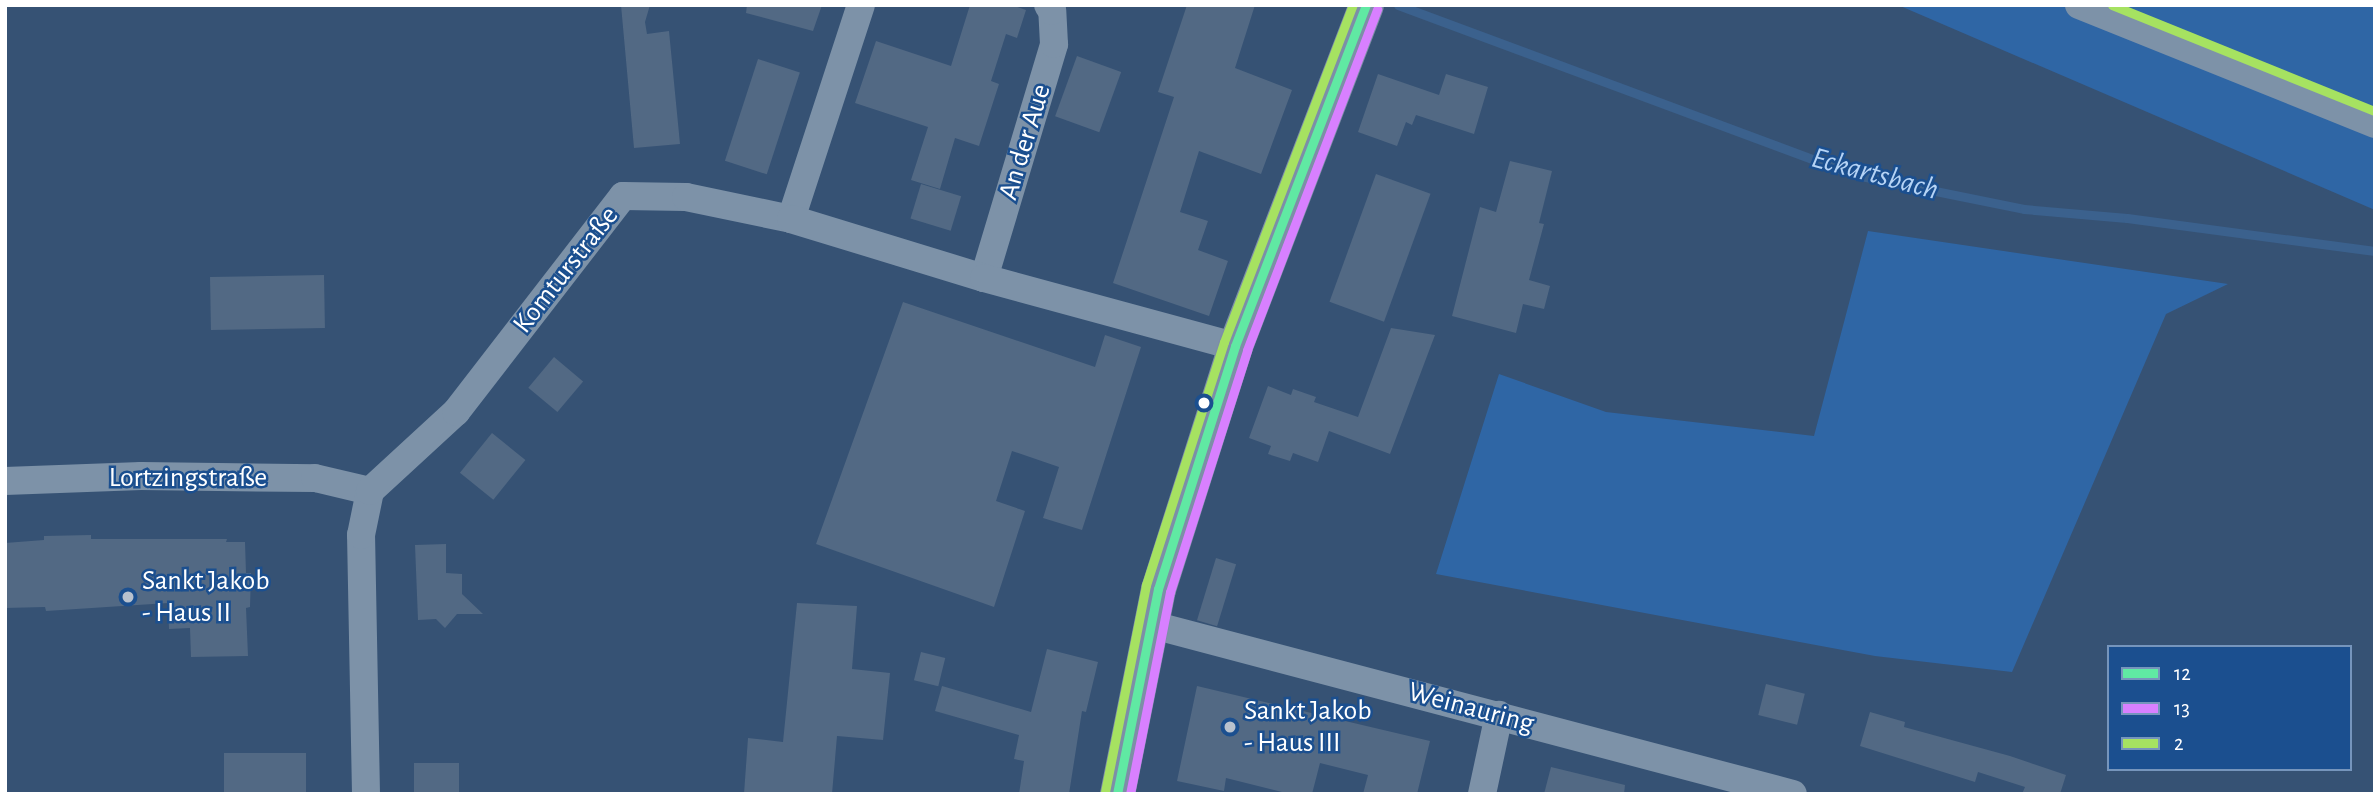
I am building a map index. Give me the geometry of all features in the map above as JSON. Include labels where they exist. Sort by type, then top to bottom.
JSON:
[{"type":"main road","points":[[1117,794],[1149,624],[1235,346],[1351,38],[1366,5]]},
{"type":"street","points":[[791,219],[861,5]]},
{"type":"street","name":"An der Aue","points":[[984,278],[1054,44],[1052,11],[1048,5]]},
{"type":"street","points":[[2079,5],[2375,124]]},
{"type":"street","name":"Komturstraße","points":[[370,491],[456,412],[623,196],[686,197],[791,219],[984,278],[1235,346]]},
{"type":"street","name":"Lortzingstraße","points":[[5,481],[141,476],[315,478],[370,491]]},
{"type":"street","points":[[366,794],[361,535],[370,491]]},
{"type":"street","name":"Weinauring","points":[[1149,624],[1793,794]]},
{"type":"street","points":[[1482,794],[1499,715]]},
{"type":"shaded area","points":[[1898,5],[2375,5],[2375,210]]},
{"type":"shaded area","points":[[1868,231],[2228,284],[2166,314],[2012,672],[1875,656],[1436,574],[1499,374],[1606,412],[1814,436]]},
{"type":"building","points":[[621,5],[650,5],[645,22],[647,34],[669,31],[680,144],[634,148]]},
{"type":"building","points":[[747,5],[822,5],[813,31],[746,13]]},
{"type":"building","points":[[970,5],[1012,5],[1026,10],[1017,38],[1006,34],[991,81],[999,84],[979,146],[955,138],[940,189],[911,180],[928,127],[855,103],[876,41],[951,66]]},
{"type":"building","points":[[1187,5],[1255,5],[1235,68],[1292,90],[1261,174],[1199,151],[1180,212],[1208,221],[1198,250],[1228,261],[1209,316],[1113,283],[1174,97],[1158,92]]},
{"type":"building","points":[[1077,56],[1121,72],[1099,132],[1055,116]]},
{"type":"building","points":[[758,59],[800,73],[767,174],[725,161]]},
{"type":"building","points":[[1378,74],[1439,95],[1446,74],[1488,87],[1474,134],[1416,115],[1412,125],[1406,122],[1397,146],[1358,132]]},
{"type":"building","points":[[1510,161],[1552,171],[1539,223],[1544,224],[1529,280],[1550,286],[1544,309],[1523,304],[1516,333],[1452,316],[1480,207],[1496,212]]},
{"type":"building","points":[[1376,174],[1431,194],[1384,322],[1329,302]]},
{"type":"building","points":[[921,184],[961,196],[951,231],[910,218]]},
{"type":"building","points":[[324,275],[325,328],[211,330],[210,277]]},
{"type":"building","points":[[903,302],[1095,367],[1105,335],[1141,347],[1082,530],[1043,518],[1059,467],[1012,451],[996,501],[1025,511],[994,607],[816,544]]},
{"type":"building","points":[[1391,328],[1435,335],[1390,454],[1329,431],[1318,462],[1293,453],[1290,461],[1268,454],[1271,446],[1249,438],[1268,386],[1291,395],[1293,389],[1316,397],[1314,402],[1358,417]]},
{"type":"building","points":[[554,357],[583,381],[557,412],[528,388]]},
{"type":"building","points":[[492,433],[525,460],[493,500],[460,473]]},
{"type":"building","name":"Sankt Jakob - Haus II","points":[[91,535],[91,539],[227,539],[226,542],[245,542],[246,573],[251,573],[250,607],[246,608],[248,656],[191,657],[190,628],[169,629],[168,603],[46,611],[45,607],[5,608],[5,543],[44,540],[44,536]]},
{"type":"building","points":[[446,544],[446,573],[462,574],[462,594],[483,614],[457,614],[445,628],[436,619],[418,620],[415,545]]},
{"type":"building","points":[[1216,558],[1236,564],[1217,626],[1197,620]]},
{"type":"building","points":[[797,603],[857,606],[852,669],[890,673],[883,740],[837,736],[832,794],[744,794],[748,738],[783,742]]},
{"type":"building","points":[[1047,649],[1098,662],[1086,712],[1082,711],[1069,794],[1019,794],[1024,761],[1014,759],[1019,735],[935,711],[942,686],[1031,712]]},
{"type":"building","points":[[921,652],[945,658],[938,686],[914,680]]},
{"type":"building","points":[[1766,684],[1805,694],[1797,725],[1758,715]]},
{"type":"building","points":[[1197,686],[1430,741],[1417,794],[1363,794],[1368,775],[1320,763],[1312,794],[1290,794],[1226,778],[1224,791],[1177,781]]},
{"type":"building","points":[[1870,712],[1905,722],[1904,727],[2010,756],[2066,775],[2060,794],[2022,794],[2025,787],[1978,772],[1975,782],[1860,746]]},
{"type":"building","points":[[224,753],[306,753],[306,794],[224,794]]},
{"type":"building","points":[[414,763],[459,763],[459,794],[414,794]]},
{"type":"building","points":[[1551,767],[1625,785],[1624,794],[1544,794]]},
{"type":"waterway","name":"Eckartsbach","points":[[1398,5],[1856,175],[2024,209],[2127,218],[2375,251]]},
{"type":"transit line","name":"2","points":[[1105,792],[1146,585],[1224,342],[1353,5]]},
{"type":"transit line","name":"12","points":[[1117,794],[1158,589],[1235,346],[1366,5]]},
{"type":"transit line","name":"2","points":[[2112,5],[2375,111]]},
{"type":"transit line","name":"13","points":[[1130,794],[1170,592],[1247,350],[1377,9]]},
{"type":"place","name":"Sankt Jakob - Haus II","points":[[128,597]]},
{"type":"place","name":"Sankt Jakob - Haus III","points":[[1230,727]]}]
